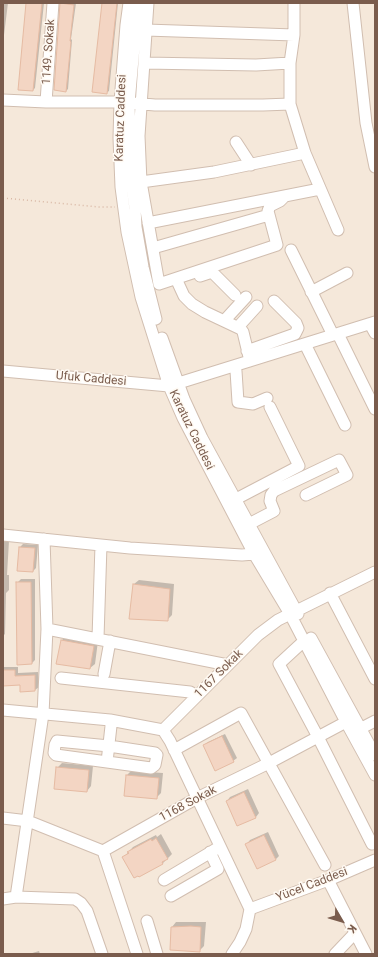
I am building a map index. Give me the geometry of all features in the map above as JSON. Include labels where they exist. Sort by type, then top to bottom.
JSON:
[{"type":"street","name":"1149. Sokak","points":[[46,102],[53,3]]},
{"type":"street","name":"Karatuz Caddesi","points":[[129,3],[126,25],[124,103],[119,163],[127,232],[158,349],[174,384],[183,418],[254,554],[293,612],[356,731],[375,775]]},
{"type":"street","points":[[138,3],[124,103],[136,227],[145,296],[212,272],[235,296]]},
{"type":"street","points":[[148,3],[139,136],[142,182],[159,284],[277,245],[268,211],[270,206],[280,201],[284,197]]},
{"type":"street","points":[[294,3],[294,34],[290,63],[290,104],[305,153],[338,230]]},
{"type":"street","points":[[353,3],[366,123],[375,167]]},
{"type":"street","points":[[146,30],[294,34]]},
{"type":"street","points":[[144,63],[256,65],[290,63]]},
{"type":"street","points":[[3,100],[155,105],[290,104]]},
{"type":"street","points":[[236,142],[251,164]]},
{"type":"street","points":[[142,182],[214,172],[305,153]]},
{"type":"street","points":[[148,223],[320,189]]},
{"type":"street","points":[[153,248],[269,215]]},
{"type":"street","points":[[290,250],[375,409]]},
{"type":"street","points":[[312,292],[347,274]]},
{"type":"street","points":[[178,283],[182,293],[189,302],[205,312],[238,327],[243,332],[248,356]]},
{"type":"street","points":[[224,321],[246,297]]},
{"type":"street","points":[[274,302],[296,323],[298,328],[295,334],[248,356],[234,366],[174,384],[184,399],[202,438],[236,499],[293,612]]},
{"type":"street","points":[[238,327],[257,306]]},
{"type":"street","points":[[248,356],[305,344],[335,334],[373,326]]},
{"type":"street","points":[[305,344],[345,425]]},
{"type":"street","points":[[234,366],[236,371],[238,402],[253,404],[269,402],[299,466],[236,499]]},
{"type":"street","name":"Ufuk Caddesi","points":[[3,371],[174,384]]},
{"type":"street","points":[[249,524],[274,511],[270,500],[274,491],[339,460],[347,475],[306,495]]},
{"type":"street","points":[[3,535],[130,548],[242,556],[254,554]]},
{"type":"street","points":[[16,897],[43,714],[46,629],[44,539]]},
{"type":"street","points":[[98,638],[100,545]]},
{"type":"street","name":"1167 Sokak","points":[[163,730],[228,664],[258,636],[278,620],[375,572]]},
{"type":"street","points":[[330,594],[375,679]]},
{"type":"street","name":"Karatuz Caddesi","points":[[293,612],[305,640],[346,722],[356,731],[375,755]]},
{"type":"street","points":[[46,629],[110,640],[228,664]]},
{"type":"street","points":[[104,674],[110,640]]},
{"type":"street","points":[[305,640],[279,664],[318,736],[372,844]]},
{"type":"street","points":[[61,678],[190,692],[197,696]]},
{"type":"street","points":[[3,710],[110,720],[163,730],[250,909],[246,929],[232,954]]},
{"type":"street","points":[[174,750],[241,713],[325,864]]},
{"type":"street","points":[[107,762],[111,726],[110,720]]},
{"type":"street","points":[[356,731],[375,721]]},
{"type":"street","name":"1168 Sokak","points":[[103,851],[197,798],[269,763],[346,722]]},
{"type":"street","points":[[57,741],[62,741],[109,746],[155,753],[157,755],[155,765],[151,768],[107,762],[56,755],[54,753],[55,744],[57,741]]},
{"type":"street","points":[[3,818],[28,821],[103,851],[137,954]]},
{"type":"street","points":[[164,880],[220,847]]},
{"type":"street","points":[[171,896],[218,869],[210,852]]},
{"type":"street","name":"Yücel Caddesi","points":[[250,909],[328,880],[375,860]]},
{"type":"street","points":[[328,880],[366,954]]},
{"type":"street","points":[[3,899],[16,897],[75,899],[81,903],[87,911],[102,954]]},
{"type":"street","points":[[147,921],[157,954]]},
{"type":"street","points":[[335,954],[355,933]]},
{"type":"path","points":[[3,198],[99,207],[124,207]]},
{"type":"shaded area","points":[[3,3],[375,3],[375,954],[3,954]]},
{"type":"building","points":[[26,3],[42,3],[33,91],[18,90]]},
{"type":"building","points":[[60,3],[74,5],[66,92],[54,90]]},
{"type":"building","points":[[102,3],[117,3],[107,94],[92,92]]},
{"type":"building","points":[[19,547],[35,548],[33,572],[17,571]]},
{"type":"building","points":[[16,582],[31,582],[32,664],[17,665]]},
{"type":"building","points":[[133,584],[170,589],[168,621],[129,619]]},
{"type":"building","points":[[61,640],[94,646],[90,669],[56,664]]},
{"type":"building","points":[[3,670],[15,670],[15,676],[35,675],[35,691],[20,692],[20,685],[3,686]]},
{"type":"building","points":[[222,736],[234,762],[215,771],[203,745]]},
{"type":"building","points":[[56,767],[89,770],[87,792],[54,789]]},
{"type":"building","points":[[126,775],[159,778],[157,799],[124,796]]},
{"type":"building","points":[[244,792],[256,818],[237,826],[226,801]]},
{"type":"building","points":[[264,835],[276,860],[257,869],[245,844]]},
{"type":"building","points":[[156,838],[168,859],[162,862],[163,864],[139,877],[134,878],[122,857],[129,853],[127,852],[151,839],[152,841]]},
{"type":"building","points":[[171,927],[201,927],[200,952],[170,950]]}]
